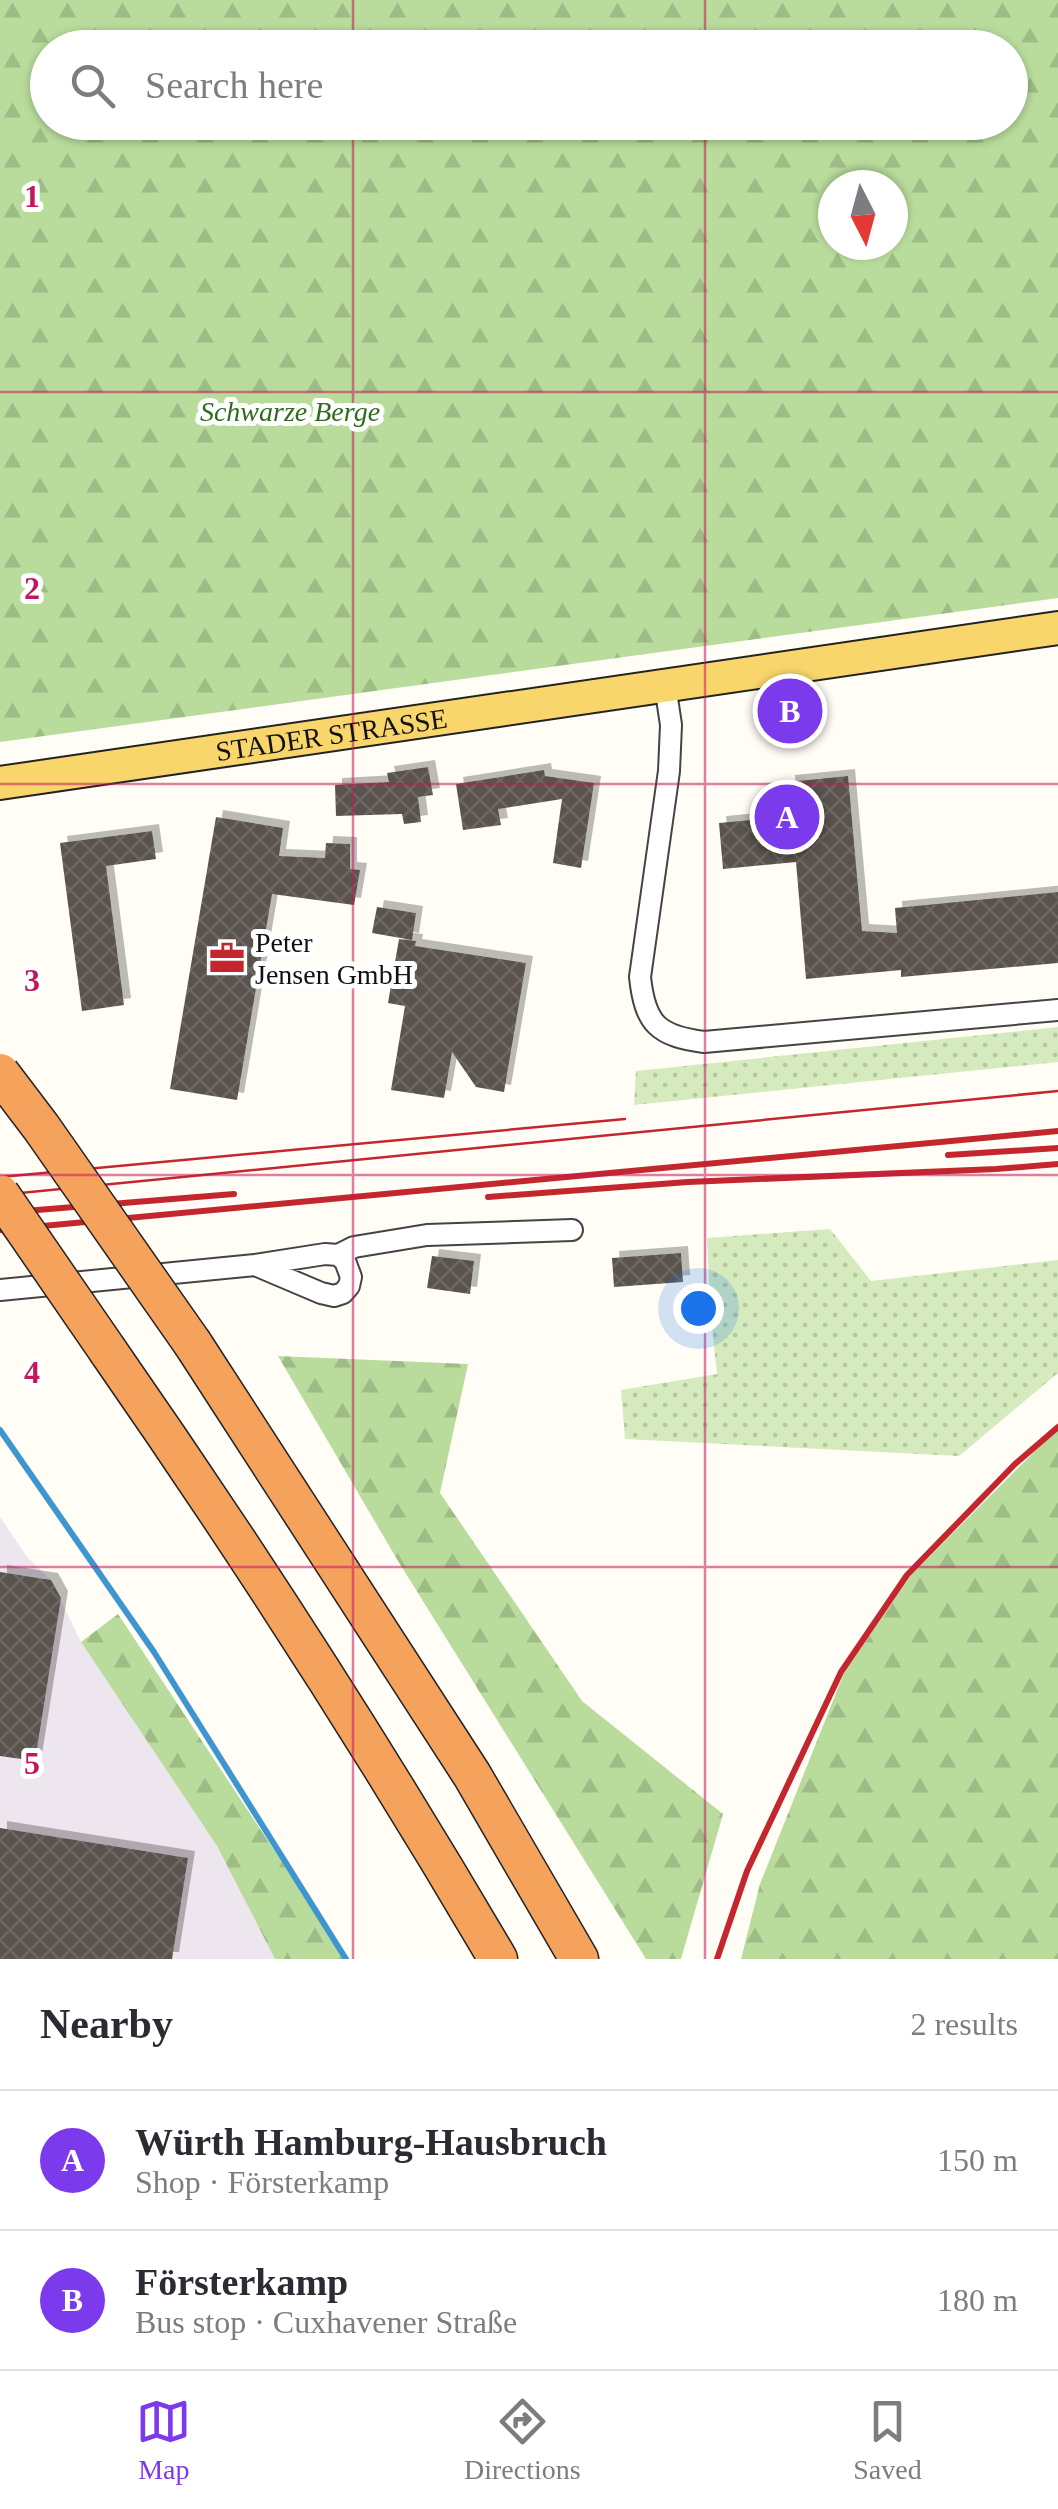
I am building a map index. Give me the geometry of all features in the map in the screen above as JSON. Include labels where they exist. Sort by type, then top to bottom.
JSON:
[{"type":"highway","points":[[0,1073],[193,1344],[472,1775],[579,1959]]},
{"type":"highway","points":[[0,1194],[188,1467],[318,1667],[498,1959]]},
{"type":"main road","name":"STADER STRASSE","points":[[0,784],[1058,628]]},
{"type":"street","points":[[665,685],[671,726],[669,771],[640,977],[644,1005],[660,1030],[678,1039],[704,1042],[1058,1010]]},
{"type":"street","points":[[0,1290],[256,1265],[308,1255],[338,1255],[354,1247],[427,1235],[572,1230]]},
{"type":"street","points":[[256,1265],[334,1296],[343,1293],[351,1277],[345,1260],[338,1255]]},
{"type":"shaded area","points":[[0,1517],[28,1558],[51,1580],[81,1642],[217,1846],[275,1959],[0,1959]]},
{"type":"green space","name":"Schwarze Berge","points":[[0,0],[1058,0],[1058,598],[0,742]]},
{"type":"green space","points":[[1058,1027],[1058,1062],[634,1105],[636,1071]]},
{"type":"green space","points":[[830,1229],[871,1281],[1058,1260],[1058,1373],[959,1456],[625,1439],[621,1390],[717,1374],[707,1238]]},
{"type":"green space","points":[[278,1356],[468,1364],[440,1493],[582,1701],[723,1814],[681,1959],[646,1959],[398,1561]]},
{"type":"green space","points":[[1058,1428],[1058,1959],[741,1959],[760,1884],[844,1673],[911,1575]]},
{"type":"green space","points":[[118,1614],[343,1959],[275,1959],[217,1846],[81,1642]]},
{"type":"building","points":[[428,767],[433,795],[418,797],[421,822],[404,824],[402,814],[336,816],[335,785],[389,782],[387,773]]},
{"type":"building","points":[[544,770],[545,776],[594,783],[581,868],[553,863],[562,799],[498,809],[501,825],[463,830],[456,784]]},
{"type":"building","points":[[848,776],[862,931],[897,933],[895,908],[1058,892],[1058,963],[901,977],[901,970],[806,979],[796,862],[723,869],[719,823],[791,816],[788,782]]},
{"type":"building","name":"Peter Jensen GmbH","points":[[216,817],[283,828],[279,856],[325,858],[326,843],[350,844],[350,869],[360,870],[354,905],[272,894],[237,1100],[170,1089]]},
{"type":"building","points":[[152,831],[156,859],[106,866],[124,1005],[82,1011],[60,843]]},
{"type":"building","points":[[377,907],[416,913],[412,940],[372,933]]},
{"type":"building","points":[[399,939],[416,941],[415,946],[526,963],[504,1092],[476,1087],[452,1052],[444,1098],[391,1090],[405,1006],[388,1003]]},
{"type":"building","points":[[681,1253],[683,1282],[614,1287],[612,1258]]},
{"type":"building","points":[[432,1256],[474,1261],[470,1294],[427,1288]]},
{"type":"building","points":[[0,1572],[51,1580],[61,1598],[35,1761],[0,1756]]},
{"type":"building","points":[[0,1828],[188,1858],[172,1959],[0,1959]]},
{"type":"waterway","points":[[0,1430],[154,1652],[346,1959]]},
{"type":"tram line","points":[[0,1195],[1058,1091]]},
{"type":"tram line","points":[[0,1177],[625,1119]]},
{"type":"railway","points":[[0,1230],[1058,1131]]},
{"type":"railway","points":[[948,1155],[1058,1148]]},
{"type":"railway","points":[[488,1197],[688,1182],[1058,1164]]},
{"type":"railway","points":[[0,1213],[234,1194]]},
{"type":"railway","points":[[717,1959],[747,1871],[841,1672],[907,1575],[1015,1464],[1058,1427]]},
{"type":"place","name":"Försterkamp","points":[[790,711]]},
{"type":"place","name":"Würth Hamburg-Hausbruch","points":[[787,817]]},
{"type":"place","name":"Peter Jensen GmbH","points":[[227,958]]}]
